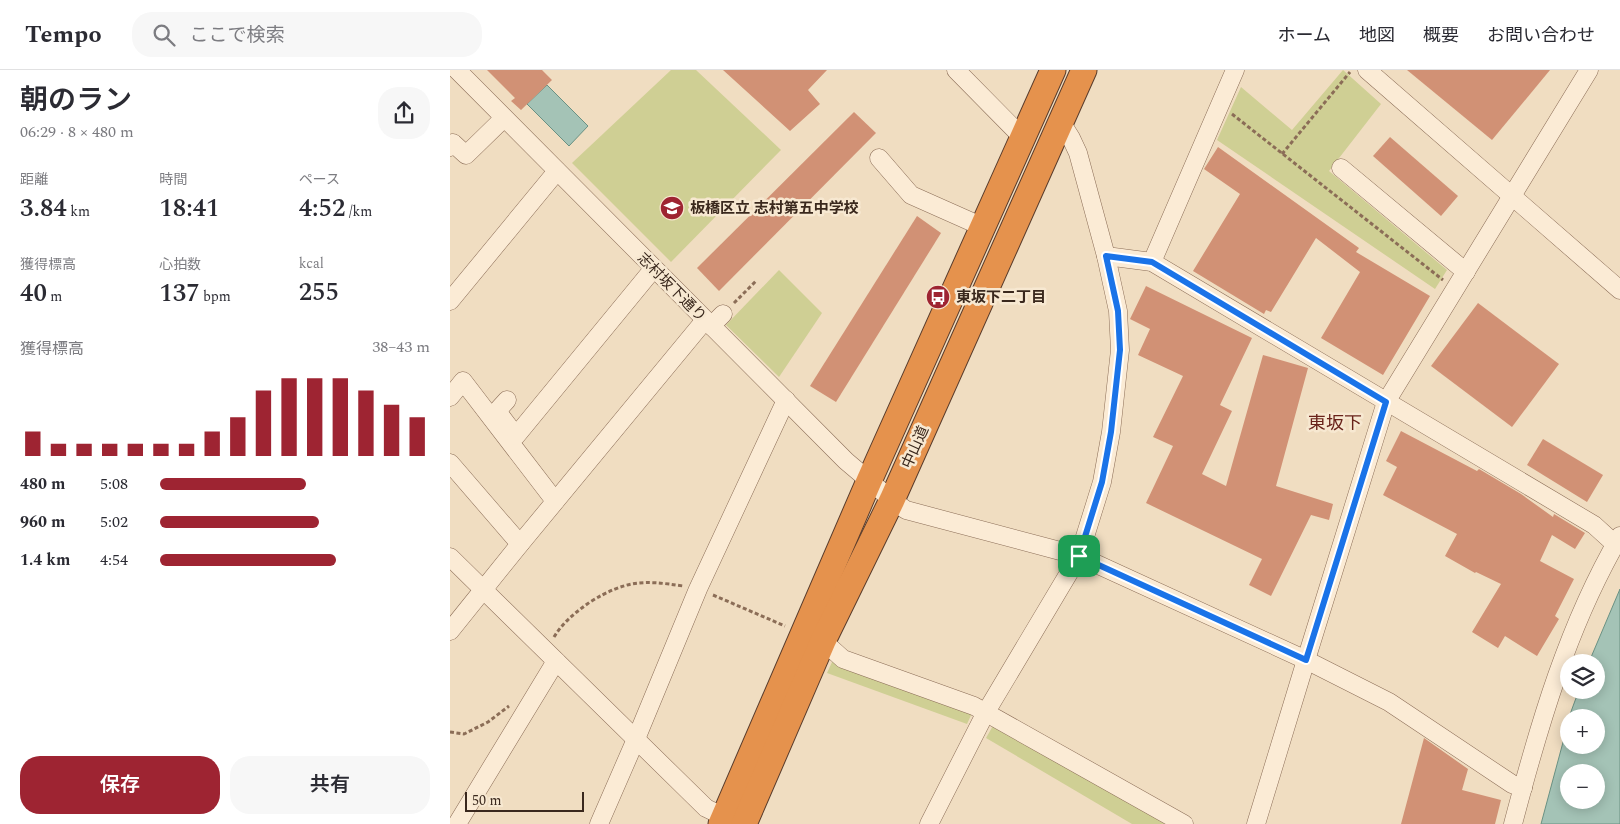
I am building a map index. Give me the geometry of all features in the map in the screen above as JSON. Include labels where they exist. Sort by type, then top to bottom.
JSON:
[{"type":"highway","name":"中山道","points":[[732,822],[869,481],[1053,70]]},
{"type":"highway","name":"中山道","points":[[732,822],[892,500],[1084,70]]},
{"type":"street","name":"志村坂下通り","points":[[457,70],[654,268],[713,320],[786,400],[846,461],[906,510],[1079,556],[1306,660],[1389,702],[1512,784],[1523,788]]},
{"type":"street","points":[[956,70],[1023,138]]},
{"type":"street","points":[[1152,262],[1235,70]]},
{"type":"street","points":[[1256,824],[1386,402],[1590,70]]},
{"type":"street","points":[[1358,71],[1512,196],[1620,290]]},
{"type":"street","points":[[450,146],[453,143],[466,155],[504,118]]},
{"type":"street","points":[[929,824],[986,712],[1079,556],[1102,482],[1111,432],[1120,350],[1118,311],[1106,256],[1078,153],[1061,122]]},
{"type":"street","points":[[879,158],[911,195],[983,227]]},
{"type":"street","points":[[1342,168],[1466,272]]},
{"type":"street","points":[[450,301],[557,172]]},
{"type":"street","points":[[1106,256],[1152,262],[1617,540],[1580,615],[1564,656],[1536,740],[1513,824]]},
{"type":"street","points":[[516,436],[654,268]]},
{"type":"street","points":[[450,631],[558,498],[713,320]]},
{"type":"street","points":[[450,397],[463,381],[558,498]]},
{"type":"street","points":[[507,400],[497,411],[558,498]]},
{"type":"street","points":[[599,824],[698,588],[786,400]]},
{"type":"street","points":[[450,463],[520,544]]},
{"type":"street","points":[[450,557],[706,808],[732,822]]},
{"type":"street","points":[[823,641],[843,660],[974,706],[986,712],[1184,824]]},
{"type":"street","points":[[457,824],[551,656]]},
{"type":"path","points":[[1282,154],[1358,71]]},
{"type":"path","points":[[1220,104],[1443,280]]},
{"type":"path","points":[[713,320],[756,281]]},
{"type":"path","points":[[551,656],[557,632],[575,612],[622,585],[646,582],[698,588],[793,629]]},
{"type":"path","points":[[450,732],[464,734],[488,722],[514,700]]},
{"type":"green space","name":"板橋区立 志村第五中学校","points":[[671,70],[696,70],[781,150],[671,262],[572,163]]},
{"type":"green space","points":[[1343,70],[1381,104],[1329,171],[1447,270],[1435,289],[1217,140],[1241,87],[1292,130]]},
{"type":"green space","points":[[779,270],[822,313],[779,377],[726,325]]},
{"type":"green space","points":[[833,660],[973,711],[967,724],[827,673]]},
{"type":"green space","points":[[994,724],[1168,824],[1132,824],[986,738]]},
{"type":"shaded area","points":[[547,85],[588,126],[569,146],[527,104]]},
{"type":"shaded area","points":[[1620,589],[1620,824],[1541,824],[1560,753],[1605,754],[1605,709],[1572,709],[1576,699],[1605,699],[1605,654],[1592,654]]},
{"type":"building","points":[[487,70],[542,70],[552,80],[521,110],[511,101],[515,98]]},
{"type":"building","points":[[723,70],[827,70],[808,90],[820,104],[790,131]]},
{"type":"building","points":[[1407,70],[1550,70],[1492,140]]},
{"type":"building","points":[[854,112],[876,133],[719,291],[697,268]]},
{"type":"building","points":[[1390,137],[1458,196],[1441,216],[1373,156]]},
{"type":"building","points":[[1218,147],[1359,248],[1356,252],[1430,296],[1383,375],[1321,338],[1360,272],[1316,238],[1271,312],[1266,310],[1264,314],[1193,271],[1240,194],[1204,169]]},
{"type":"building","points":[[917,216],[941,233],[836,402],[810,386]]},
{"type":"building","points":[[1146,286],[1252,338],[1220,405],[1232,411],[1202,474],[1226,486],[1263,355],[1308,368],[1276,486],[1333,504],[1329,520],[1311,515],[1271,596],[1249,585],[1262,559],[1146,503],[1173,446],[1153,437],[1183,376],[1138,355],[1150,329],[1130,319]]},
{"type":"building","points":[[1478,303],[1559,364],[1512,427],[1431,366]]},
{"type":"building","points":[[1401,431],[1477,471],[1479,469],[1521,494],[1553,517],[1554,514],[1585,533],[1575,549],[1552,535],[1540,561],[1574,579],[1555,616],[1559,619],[1537,656],[1505,636],[1498,648],[1472,632],[1501,584],[1475,573],[1445,556],[1457,534],[1383,495],[1397,467],[1386,461]]},
{"type":"building","points":[[1543,439],[1603,475],[1587,502],[1527,465]]},
{"type":"building","points":[[1424,738],[1468,769],[1462,790],[1501,800],[1495,824],[1401,824]]},
{"type":"place","name":"板橋区立 志村第五中学校","points":[[672,208]]},
{"type":"place","name":"東坂下二丁目","points":[[938,297]]},
{"type":"district","name":"東坂下","points":[[1335,423]]},
{"type":"route","points":[[1106,256],[1152,262],[1386,402],[1306,660],[1079,556],[1102,482],[1111,432],[1120,350],[1118,311],[1106,256]]}]
